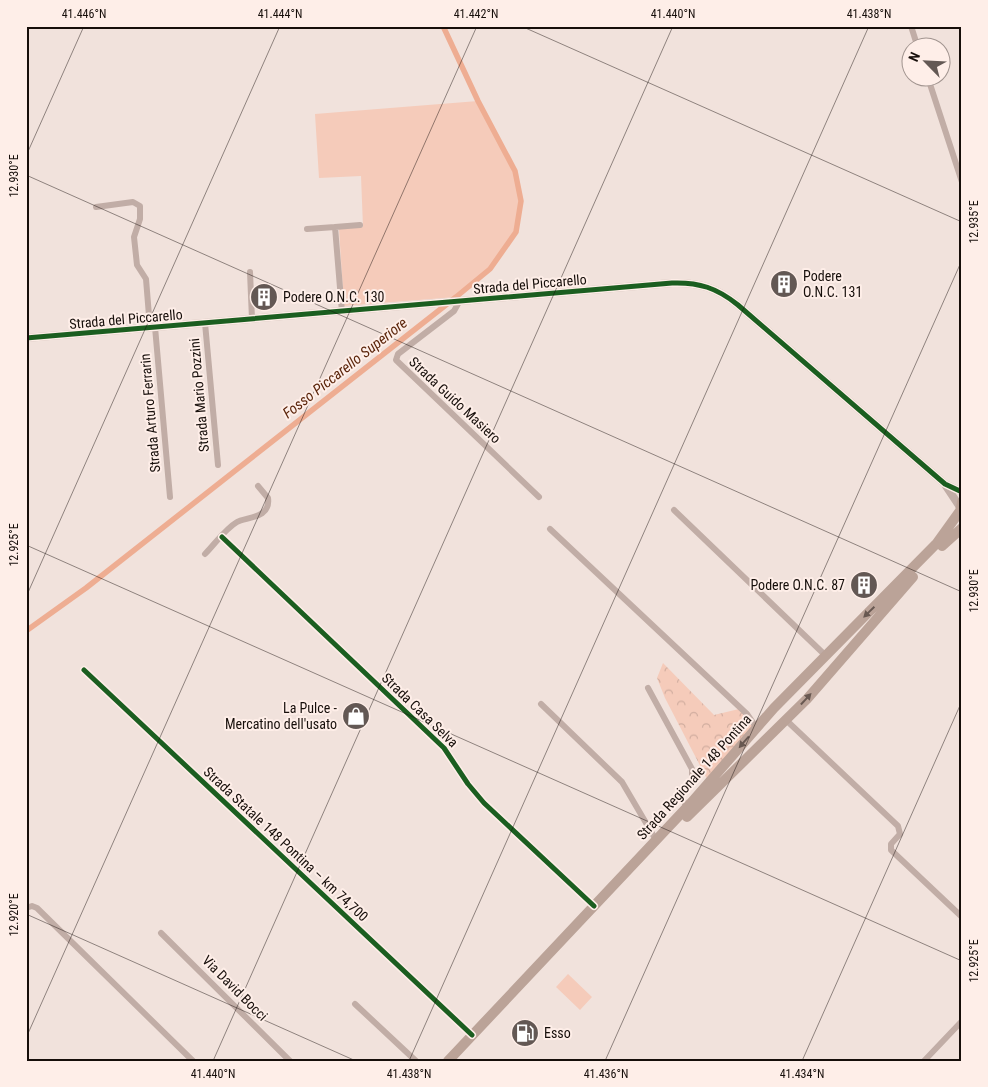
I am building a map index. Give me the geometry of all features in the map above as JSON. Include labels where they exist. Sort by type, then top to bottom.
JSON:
[{"type":"main road","name":"Strada Regionale 148 Pontina","points":[[448,1061],[687,807],[756,727],[937,543],[961,509]]},
{"type":"main road","name":"Strada Regionale 148 Pontina","points":[[456,1061],[670,833],[786,720],[834,669],[915,575],[962,528]]},
{"type":"street","points":[[911,26],[915,38]]},
{"type":"street","points":[[931,88],[962,182]]},
{"type":"street","name":"Strada Arturo Ferrarin","points":[[96,207],[131,202],[140,206],[140,219],[134,236],[137,265],[146,279],[170,497]]},
{"type":"street","points":[[307,229],[360,225]]},
{"type":"street","points":[[335,227],[342,312]]},
{"type":"street","points":[[250,272],[252,319]]},
{"type":"street","name":"Strada del Piccarello","points":[[26,338],[676,283],[696,283],[710,287],[742,308],[945,484],[962,492]]},
{"type":"street","name":"Strada Guido Masiero","points":[[459,302],[454,311],[398,354],[396,360],[539,497]]},
{"type":"street","name":"Strada Mario Pozzini","points":[[205,323],[218,465]]},
{"type":"street","name":"Strada del Piccarello","points":[[945,484],[961,509]]},
{"type":"street","points":[[206,554],[237,522],[256,518],[268,505],[268,497],[258,486]]},
{"type":"street","points":[[674,510],[825,655]]},
{"type":"street","points":[[550,530],[745,713],[756,727]]},
{"type":"street","name":"Strada Casa Selva","points":[[222,537],[444,748],[468,784],[484,803],[594,906]]},
{"type":"street","name":"Strada Statale 148 Pontina – km 74,700","points":[[84,670],[472,1035]]},
{"type":"street","points":[[648,688],[692,768],[692,779],[681,797],[687,807]]},
{"type":"street","points":[[541,704],[622,782],[656,840]]},
{"type":"street","points":[[786,720],[898,826],[900,834],[891,844],[892,852],[962,917]]},
{"type":"street","points":[[26,908],[32,906],[37,908],[193,1061]]},
{"type":"street","name":"Via David Bocci","points":[[161,933],[290,1061]]},
{"type":"street","points":[[355,1004],[416,1061]]},
{"type":"street","points":[[924,1061],[962,1021]]},
{"type":"green space","points":[[478,101],[515,171],[521,201],[516,232],[490,269],[456,297],[344,306],[339,229],[363,227],[361,176],[319,178],[315,114]]},
{"type":"green space","points":[[663,663],[714,715],[739,709],[753,725],[707,779],[665,698],[657,678]]},
{"type":"green space","points":[[568,974],[592,997],[580,1010],[556,987]]},
{"type":"waterway","name":"Fosso Piccarello Superiore","points":[[26,631],[86,588],[456,297],[490,269],[516,232],[521,201],[515,171],[478,101],[443,26]]},
{"type":"cycle path","points":[[26,338],[672,283],[699,285],[723,294],[738,305],[945,484],[962,492]]},
{"type":"cycle path","points":[[222,537],[444,748],[468,784],[484,803],[594,906]]},
{"type":"cycle path","points":[[84,670],[472,1035]]},
{"type":"place","name":"Podere O.N.C. 131","points":[[784,284]]},
{"type":"place","name":"Podere O.N.C. 130","points":[[264,297]]},
{"type":"place","name":"Podere O.N.C. 87","points":[[864,585]]},
{"type":"place","name":"La Pulce - Mercatino dell'usato","points":[[356,716]]},
{"type":"place","name":"Esso","points":[[525,1033]]}]
